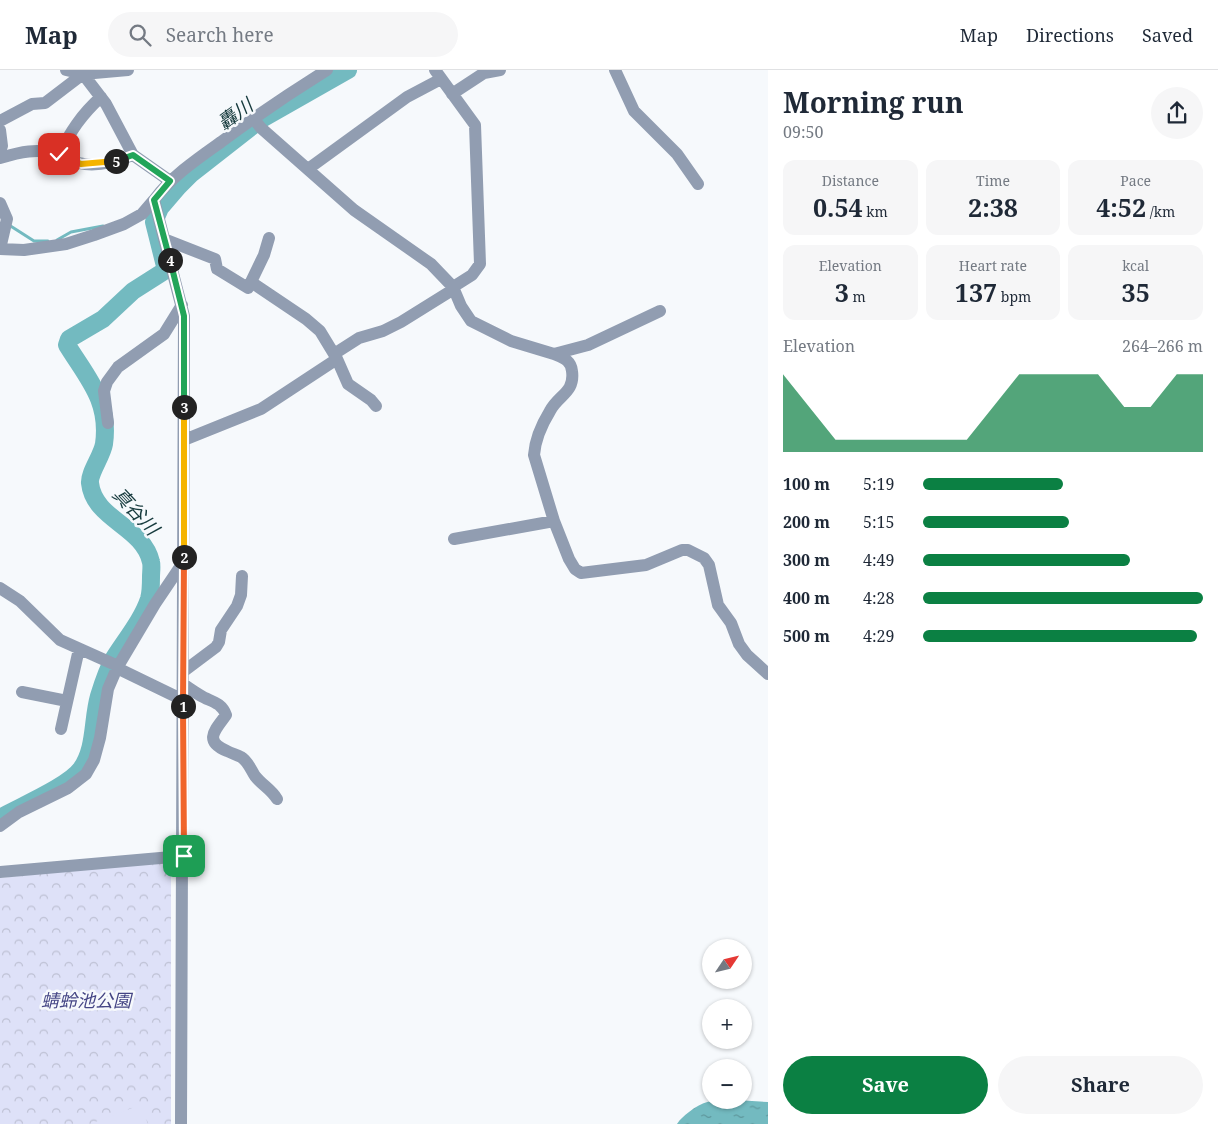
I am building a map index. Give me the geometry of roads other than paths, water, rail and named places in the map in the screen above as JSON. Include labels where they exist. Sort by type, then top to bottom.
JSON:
[{"type":"street","points":[[66,70],[83,74],[128,70]]},
{"type":"street","points":[[0,204],[7,219],[0,249],[24,250],[66,244],[124,224],[142,214],[154,204],[170,181],[279,99],[307,75],[327,70]]},
{"type":"street","points":[[452,94],[484,73],[500,70]]},
{"type":"street","points":[[615,70],[634,111],[677,154],[698,184]]},
{"type":"street","points":[[83,74],[106,104],[133,155],[170,181]]},
{"type":"street","points":[[0,121],[32,104],[45,103],[83,74]]},
{"type":"street","points":[[184,440],[261,409],[336,357],[359,338],[383,331],[401,322],[454,288],[472,275],[480,264],[475,125],[438,74],[308,169]]},
{"type":"street","points":[[59,154],[72,128],[85,110],[100,97]]},
{"type":"street","points":[[253,118],[261,128],[354,210],[431,264],[454,288],[460,306],[470,321],[511,342],[554,354],[568,360],[572,367],[571,386],[551,409],[534,445],[534,456],[554,521],[575,569],[581,573],[646,565],[682,550],[688,550],[704,558],[709,565],[718,605],[731,623],[739,644],[768,674]]},
{"type":"street","points":[[0,130],[2,146],[0,150]]},
{"type":"street","points":[[0,158],[31,150],[59,154],[81,164],[112,163],[133,155]]},
{"type":"street","points":[[154,204],[184,316],[182,1124]]},
{"type":"street","points":[[164,239],[215,259],[217,269],[248,288],[264,255],[269,238]]},
{"type":"street","points":[[251,282],[306,319],[320,331],[336,357],[348,384],[371,400],[376,406]]},
{"type":"street","points":[[108,423],[104,392],[107,382],[118,367],[164,334],[182,305]]},
{"type":"street","points":[[554,354],[588,345],[660,311]]},
{"type":"street","points":[[454,540],[554,521]]},
{"type":"street","points":[[0,826],[19,812],[68,788],[86,774],[94,760],[100,738],[108,689],[118,667],[155,604],[184,561]]},
{"type":"street","points":[[184,670],[216,647],[221,630],[239,601],[242,576]]},
{"type":"street","points":[[0,588],[20,601],[60,640],[183,700]]},
{"type":"street","points":[[61,729],[79,648]]},
{"type":"street","points":[[183,684],[214,701],[224,709],[226,715],[213,732],[213,739],[216,745],[242,758],[264,785],[272,790],[277,798]]},
{"type":"street","points":[[22,692],[67,701]]},
{"type":"street","points":[[0,872],[184,856]]},
{"type":"water","points":[[752,1101],[768,1102],[768,1124],[677,1124],[685,1115],[702,1104],[702,1109],[752,1109]]},
{"type":"waterway","name":"真谷川","points":[[0,818],[55,789],[75,776],[81,769],[89,752],[97,705],[107,672],[142,614],[150,594],[151,564],[146,550],[139,540],[109,515],[93,496],[90,479],[104,444],[104,415],[96,391],[67,345],[69,339],[103,319],[133,291],[166,270],[154,222],[160,208],[191,174],[260,120],[348,70]]},
{"type":"waterway","points":[[9,225],[34,241],[48,241]]},
{"type":"waterway","points":[[57,240],[71,232],[103,226]]},
{"type":"water label","name":"轟川","points":[[235,114]]},
{"type":"park label","name":"蜻蛉池公園","points":[[86,1001]]}]
